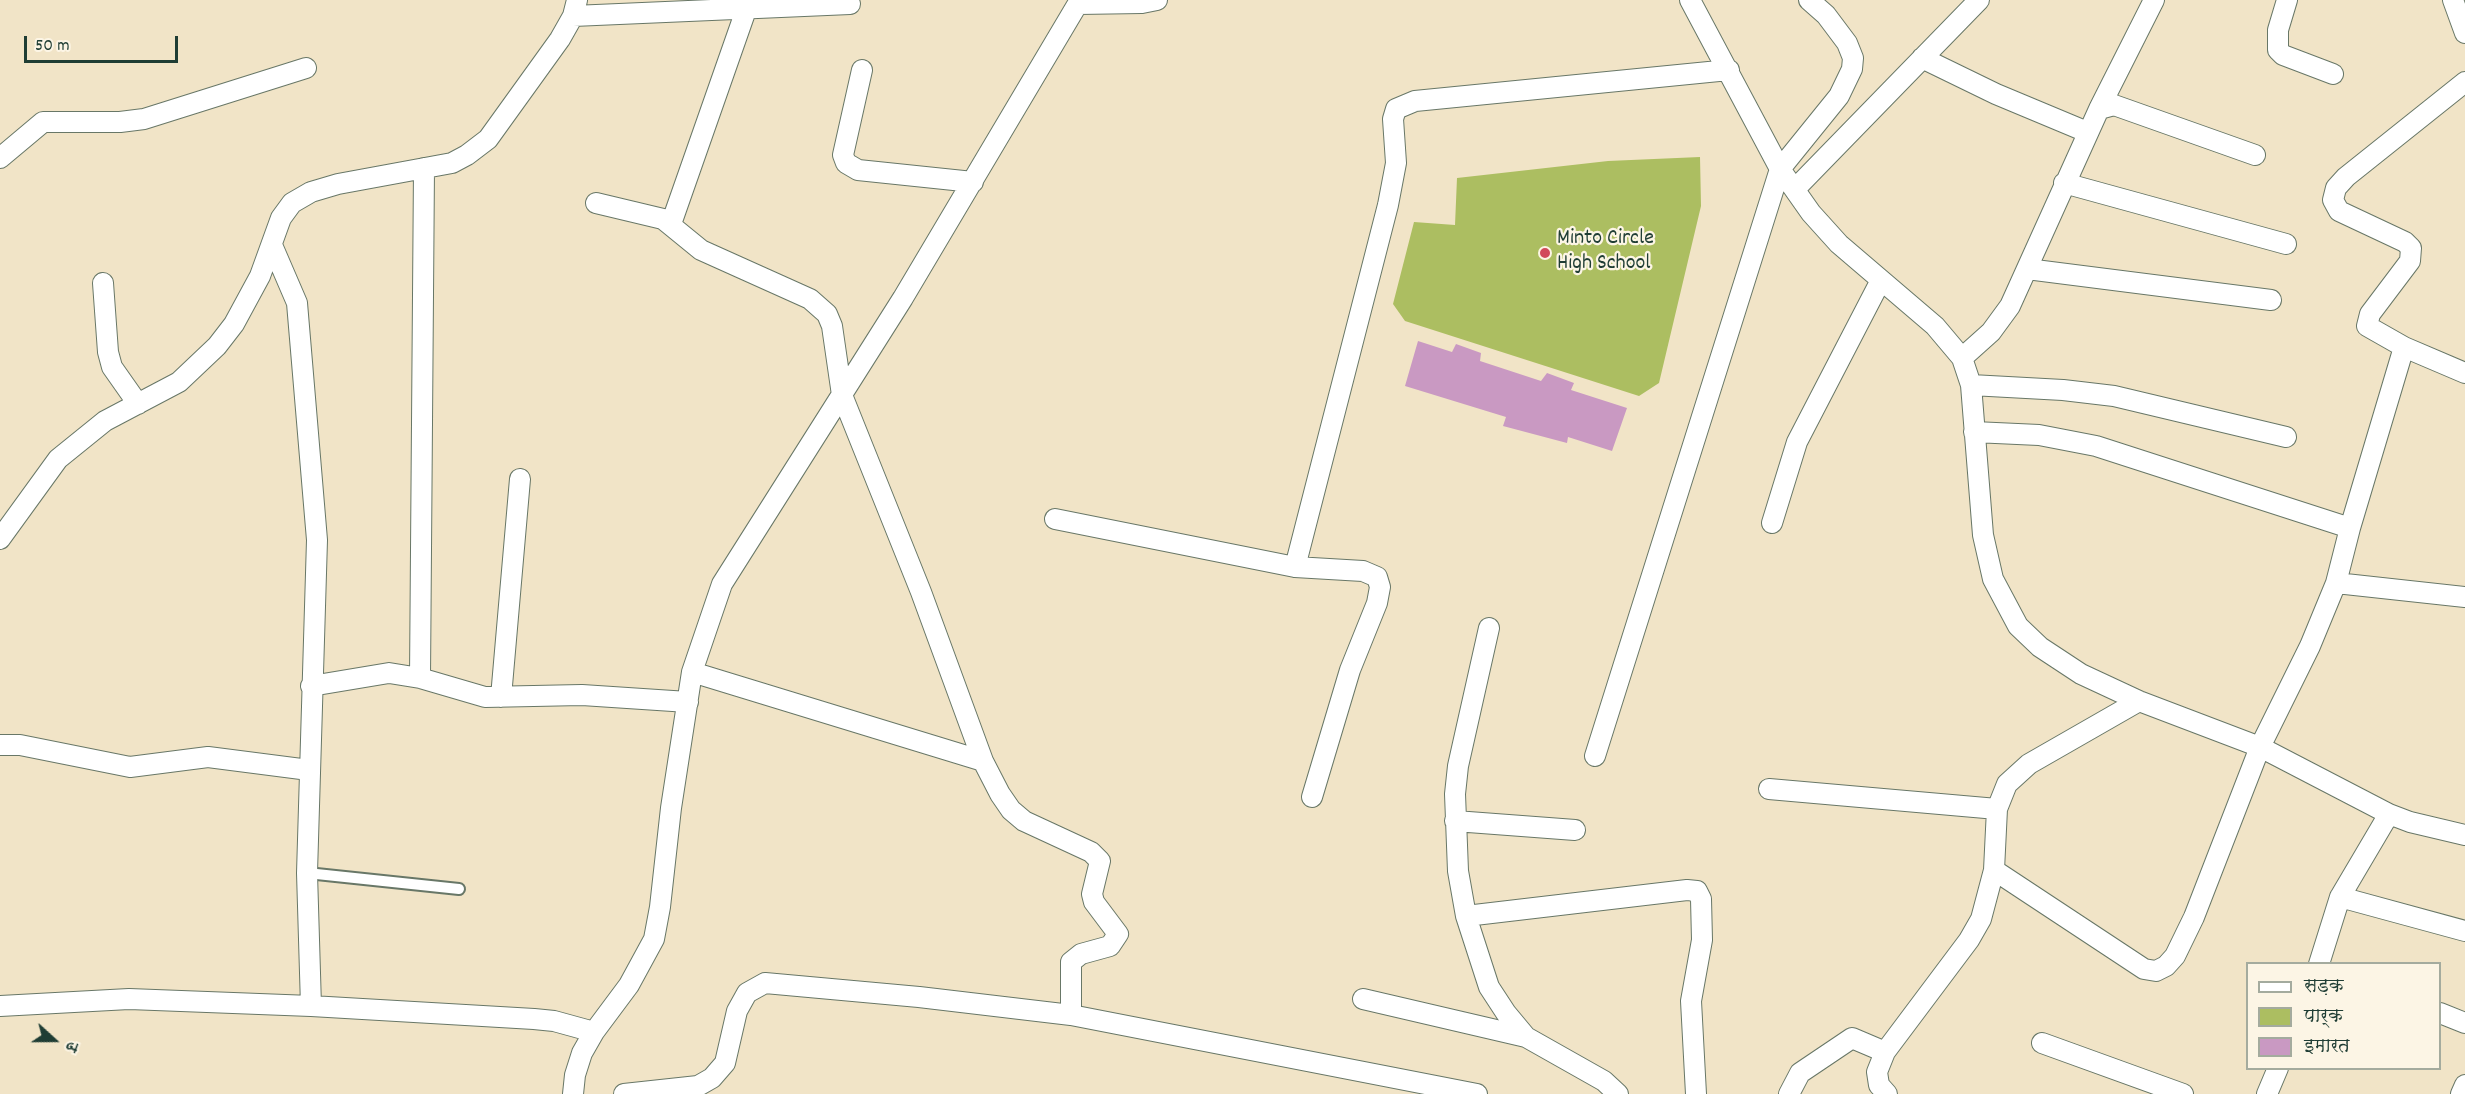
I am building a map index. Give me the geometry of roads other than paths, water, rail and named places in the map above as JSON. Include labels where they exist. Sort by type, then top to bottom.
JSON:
[{"type":"street","points":[[573,1094],[575,1075],[582,1053],[594,1032],[629,985],[654,939],[692,672],[722,584],[973,182],[1079,2],[1132,3],[1157,0]]},
{"type":"street","points":[[1690,0],[1780,169],[1811,213],[1839,244],[1935,326],[1962,358],[1971,385],[1983,535],[1993,579],[2018,626],[2040,647],[2081,674],[2139,701],[2260,747],[2389,814],[2410,822],[2465,835]]},
{"type":"street","points":[[1594,756],[1780,169],[1839,96],[1852,69],[1853,57],[1848,43],[1826,15],[1809,0]]},
{"type":"street","points":[[1794,189],[1979,0]]},
{"type":"street","points":[[1962,358],[2001,320],[2027,269],[2087,132],[2154,0]]},
{"type":"street","points":[[2287,0],[2278,30],[2278,50],[2283,55],[2333,74]]},
{"type":"street","points":[[2453,0],[2465,33]]},
{"type":"street","points":[[0,539],[58,459],[105,421],[179,382],[217,346],[244,306],[272,245],[281,218],[292,203],[311,192],[338,184],[452,163],[467,155],[488,138],[560,39],[575,8],[746,10],[850,4]]},
{"type":"street","points":[[671,224],[746,10]]},
{"type":"street","points":[[1922,58],[1996,94],[2087,132]]},
{"type":"street","points":[[0,158],[43,122],[120,122],[144,119],[306,68]]},
{"type":"street","points":[[862,70],[843,155],[846,163],[858,170],[973,182]]},
{"type":"street","points":[[1295,567],[1388,205],[1396,163],[1393,119],[1396,109],[1415,101],[1729,70]]},
{"type":"street","points":[[2465,82],[2346,177],[2337,188],[2333,200],[2339,211],[2405,242],[2411,248],[2410,261],[2367,320],[2367,326],[2404,347],[2465,373]]},
{"type":"street","points":[[2099,109],[2114,105],[2254,156]]},
{"type":"street","points":[[420,678],[424,168]]},
{"type":"street","points":[[2064,183],[2286,244]]},
{"type":"street","points":[[596,202],[656,216],[671,224],[700,250],[819,305],[832,326],[842,395],[921,592],[983,761],[1011,810],[1033,826],[1091,852],[1100,861],[1092,894],[1094,902],[1118,934],[1110,945],[1081,954],[1071,962],[1071,1015]]},
{"type":"street","points":[[272,245],[297,303],[317,540],[307,873],[311,1006]]},
{"type":"street","points":[[2027,269],[2271,300]]},
{"type":"street","points":[[1772,523],[1797,442],[1881,280]]},
{"type":"street","points":[[103,283],[108,352],[112,367],[138,404]]},
{"type":"street","points":[[1994,870],[2130,962],[2156,971],[2166,966],[2186,936],[2260,747],[2310,646],[2336,583],[2404,347]]},
{"type":"street","points":[[1971,385],[2063,390],[2114,396],[2286,437]]},
{"type":"street","points":[[1974,432],[2039,435],[2096,446],[2350,528]]},
{"type":"street","points":[[501,697],[520,479]]},
{"type":"street","points":[[1055,519],[1295,567],[1363,571],[1377,577],[1380,587],[1350,670],[1312,797]]},
{"type":"street","points":[[2336,583],[2465,597]]},
{"type":"street","points":[[1489,628],[1458,766],[1455,822],[1458,871],[1466,916],[1489,987],[1506,1014],[1527,1037]]},
{"type":"street","points":[[692,672],[983,761]]},
{"type":"street","points":[[311,686],[380,674],[403,674],[468,694],[501,697],[582,694],[688,702]]},
{"type":"street","points":[[1887,1094],[1879,1085],[1877,1072],[1885,1052],[1969,940],[1982,919],[1994,870],[1997,809],[2007,784],[2022,768],[2139,701]]},
{"type":"street","points":[[0,745],[20,745],[130,767],[208,757],[309,770]]},
{"type":"street","points":[[1769,789],[1997,809]]},
{"type":"street","points":[[2319,962],[2340,897],[2389,814]]},
{"type":"street","points":[[1455,822],[1575,830]]},
{"type":"street","points":[[1466,916],[1687,890],[1697,891],[1701,899],[1702,940],[1691,1001],[1696,1094]]},
{"type":"street","points":[[2340,897],[2465,931]]},
{"type":"street","points":[[624,1094],[698,1086],[712,1078],[725,1063],[737,1011],[747,993],[765,982],[1071,1015],[1477,1094]]},
{"type":"street","points":[[0,1006],[129,999],[311,1006],[534,1019],[554,1021],[594,1032]]},
{"type":"street","points":[[1363,999],[1527,1037],[1604,1081],[1618,1094]]},
{"type":"street","points":[[2441,1014],[2465,1023]]},
{"type":"street","points":[[1789,1094],[1800,1073],[1852,1038],[1885,1052]]},
{"type":"street","points":[[2042,1043],[2183,1094]]},
{"type":"street","points":[[2267,1094],[2277,1070]]},
{"type":"street","points":[[2461,1094],[2465,1085]]},
{"type":"lane","points":[[307,873],[459,889]]},
{"type":"place","name":"Minto Circle High School","points":[[1545,253]]}]
